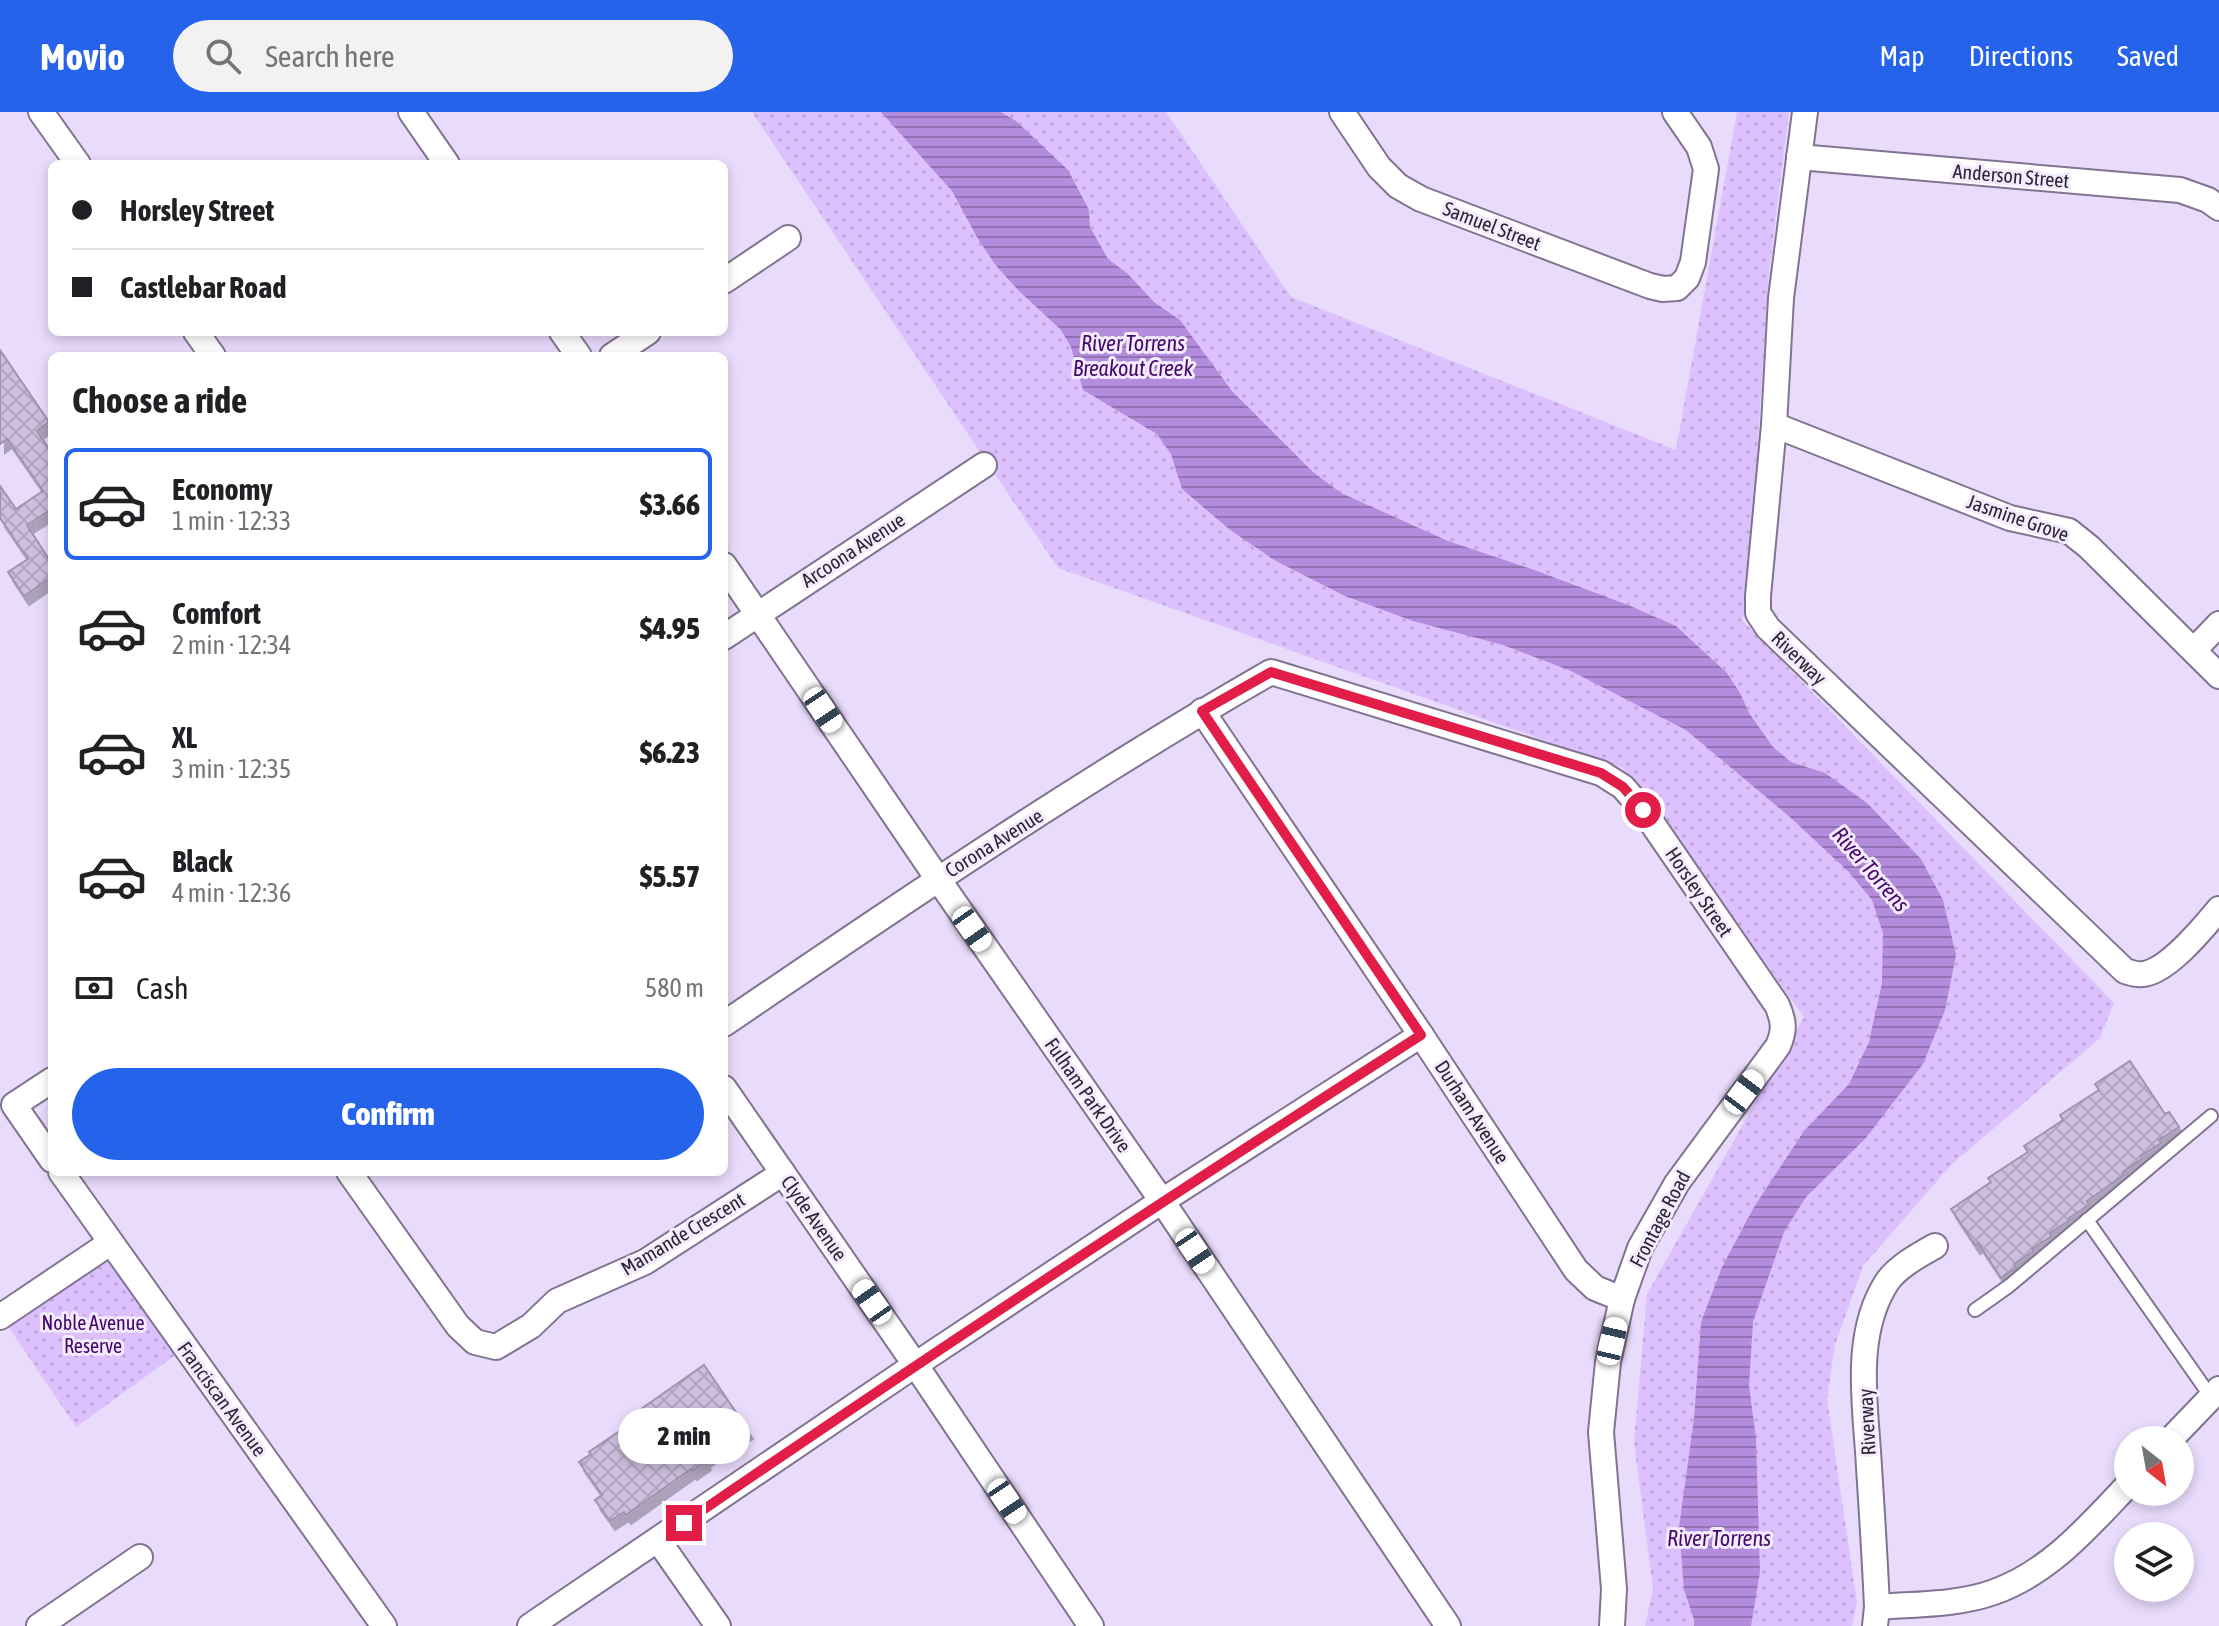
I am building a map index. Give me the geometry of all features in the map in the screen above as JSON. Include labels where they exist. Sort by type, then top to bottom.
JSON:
[{"type":"street","points":[[41,112],[75,160]]},
{"type":"street","name":"Samuel Street","points":[[1342,112],[1379,167],[1398,186],[1421,199],[1663,289],[1677,288],[1687,278],[1693,262],[1706,169],[1699,147],[1675,112]]},
{"type":"street","name":"Riverway","points":[[1805,112],[1781,298],[1758,613],[1768,628],[2125,971],[2141,975],[2155,971],[2214,924]]},
{"type":"street","points":[[421,116],[445,160]]},
{"type":"street","name":"Anderson Street","points":[[1799,157],[2180,190],[2208,200],[2219,208]]},
{"type":"street","points":[[728,278],[788,238]]},
{"type":"street","points":[[618,352],[642,336]]},
{"type":"street","name":"Jasmine Grove","points":[[1774,425],[2010,518],[2069,531],[2219,676]]},
{"type":"street","name":"Arcoona Avenue","points":[[728,634],[984,465]]},
{"type":"street","name":"Fulham Park Drive","points":[[728,571],[1162,1201],[1448,1626]]},
{"type":"street","points":[[2194,650],[2219,624]]},
{"type":"street","name":"Corona Avenue","points":[[728,1021],[938,879],[1202,711],[1271,672]]},
{"type":"street","name":"Horsley Street","points":[[1271,672],[1601,773],[1623,787],[1643,810],[1777,1005],[1784,1031]]},
{"type":"street","name":"Durham Avenue","points":[[1202,711],[1576,1270],[1595,1288],[1622,1299]]},
{"type":"street","name":"Frontage Road","points":[[1612,1626],[1614,1589],[1601,1432],[1608,1362],[1622,1299],[1640,1248],[1677,1183],[1778,1046],[1784,1031]]},
{"type":"street","points":[[530,1626],[1162,1201],[1421,1035]]},
{"type":"street","points":[[48,1083],[14,1105],[48,1154]]},
{"type":"street","name":"Clyde Avenue","points":[[728,1094],[1091,1626]]},
{"type":"street","name":"Mamande Crescent","points":[[352,1176],[458,1326],[475,1342],[496,1347],[531,1326],[557,1301],[645,1262],[783,1173]]},
{"type":"street","name":"Franciscan Avenue","points":[[64,1176],[384,1626]]},
{"type":"street","points":[[0,1317],[110,1243]]},
{"type":"street","name":"Riverway","points":[[1876,1617],[1864,1366],[1870,1326],[1876,1303],[1888,1280],[1935,1246]]},
{"type":"street","points":[[2183,1426],[2215,1393]]},
{"type":"street","points":[[1876,1617],[1993,1593],[2038,1571],[2068,1548],[2114,1500]]},
{"type":"street","points":[[658,1540],[718,1626]]},
{"type":"street","points":[[39,1626],[140,1557]]},
{"type":"lane","points":[[1975,1310],[2009,1286],[2211,1116]]},
{"type":"lane","points":[[2087,1220],[2215,1393]]},
{"type":"green space","points":[[752,112],[1166,112],[1291,297],[1676,450],[1737,112],[1789,112],[1769,272],[1747,611],[1741,619],[2114,1003],[2100,1038],[1951,1165],[1863,1266],[1835,1345],[1827,1399],[1857,1603],[1852,1626],[1645,1626],[1653,1589],[1634,1442],[1647,1294],[1804,1017],[1623,768],[1058,568]]},
{"type":"green space","name":"Noble Avenue Reserve","points":[[110,1243],[185,1348],[76,1427],[1,1316]]},
{"type":"water","points":[[881,112],[1001,112],[1016,121],[1068,170],[1089,210],[1090,227],[1108,259],[1128,274],[1154,302],[1180,320],[1232,391],[1313,472],[1341,493],[1448,541],[1537,571],[1676,626],[1727,673],[1749,713],[1773,747],[1791,762],[1825,773],[1867,803],[1921,859],[1943,900],[1956,955],[1945,1010],[1923,1064],[1865,1139],[1806,1197],[1784,1232],[1753,1322],[1749,1385],[1756,1439],[1760,1572],[1751,1626],[1694,1626],[1684,1590],[1679,1527],[1694,1419],[1701,1322],[1722,1267],[1754,1207],[1804,1131],[1849,1084],[1869,1042],[1882,983],[1883,933],[1872,900],[1849,872],[1791,818],[1686,730],[1569,670],[1503,645],[1413,621],[1345,596],[1274,560],[1229,529],[1182,489],[1171,454],[1157,434],[1083,390],[1071,347],[1061,330],[997,267],[952,191]]},
{"type":"building","points":[[0,350],[48,421],[37,431],[48,447],[48,512],[27,525],[48,558],[48,580],[24,596],[8,572],[28,559],[0,518],[0,486],[16,509],[43,491],[7,439],[0,444]]},
{"type":"building","points":[[2130,1061],[2165,1114],[2169,1112],[2179,1127],[2159,1140],[2161,1143],[2141,1156],[2142,1159],[2123,1172],[2124,1175],[2087,1201],[2089,1205],[2050,1233],[2052,1236],[2032,1249],[2034,1251],[2014,1264],[2016,1268],[2001,1278],[1951,1209],[1991,1182],[1988,1178],[2028,1152],[2024,1146],[2063,1120],[2060,1115],[2099,1090],[2095,1084]]},
{"type":"building","points":[[704,1365],[748,1430],[626,1515],[624,1512],[610,1521],[595,1500],[602,1495],[579,1462],[627,1426],[624,1421]]},
{"type":"route","points":[[684,1523],[1162,1201],[1421,1035],[1202,711],[1271,672],[1601,773],[1623,787],[1643,810]]},
{"type":"water label","name":"River Torrens Breakout Creek","points":[[1133,356]]},
{"type":"water label","name":"River Torrens","points":[[1871,869]]},
{"type":"water label","name":"River Torrens","points":[[1719,1538]]}]
